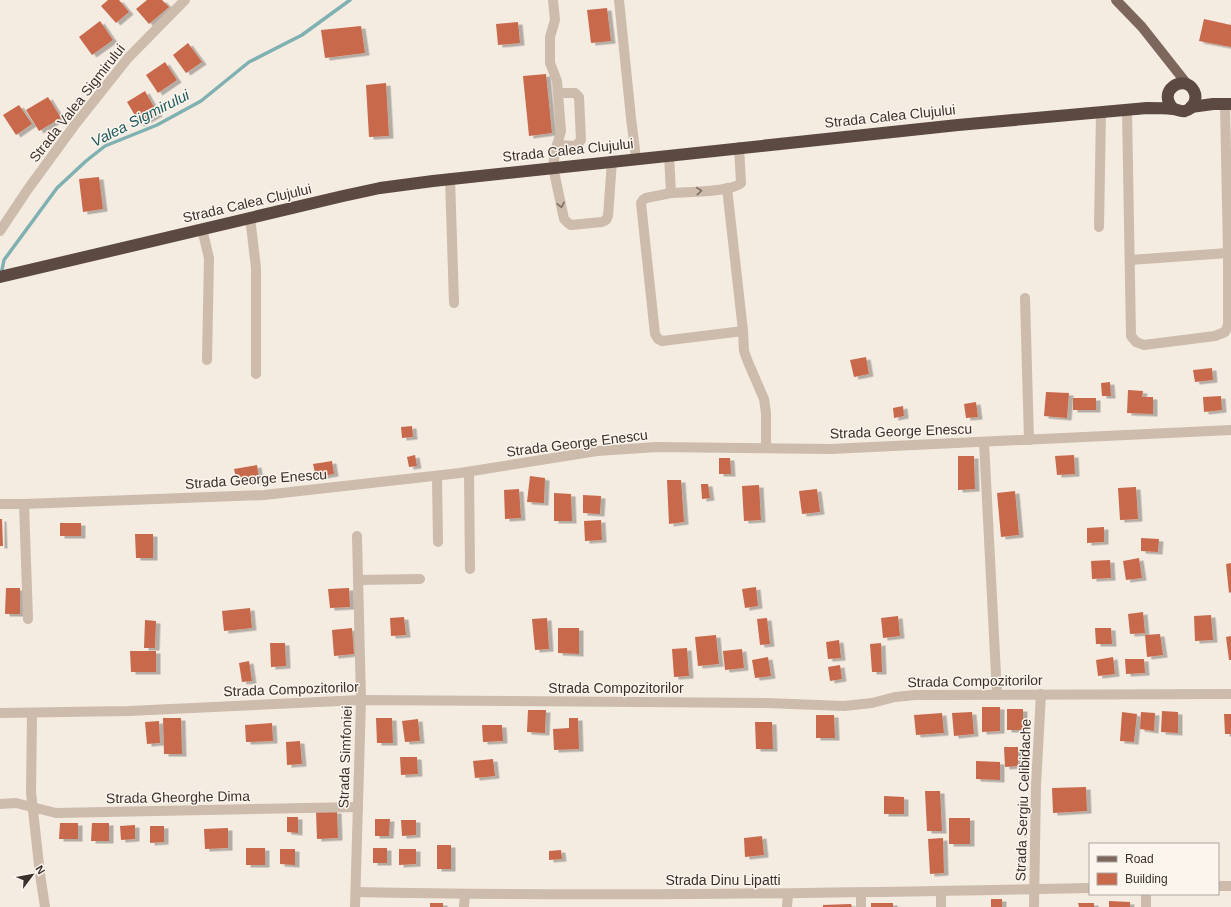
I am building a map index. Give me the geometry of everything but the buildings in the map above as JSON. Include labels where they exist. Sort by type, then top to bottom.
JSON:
[{"type":"highway","points":[[1174,109],[1168,101],[1168,92],[1178,84],[1187,84],[1193,90],[1195,94],[1194,104],[1191,107]]},
{"type":"highway","points":[[1195,94],[1223,104]]},
{"type":"highway","name":"Strada Calea Clujului","points":[[1147,108],[1168,97]]},
{"type":"highway","name":"Strada Calea Clujului","points":[[0,277],[380,188],[450,178],[958,124],[1147,108],[1174,109],[1183,111],[1191,107],[1223,104]]},
{"type":"main road","points":[[1116,0],[1142,27],[1187,84]]},
{"type":"main road","points":[[1168,61],[1174,86]]},
{"type":"street","name":"Strada Valea Sigmirului","points":[[0,231],[28,189],[74,126],[123,64],[185,0]]},
{"type":"street","points":[[552,0],[555,20],[550,37],[550,63],[558,81],[561,131],[553,167],[564,219],[568,223],[571,225],[602,222],[606,220],[608,216],[612,161]]},
{"type":"street","points":[[619,0],[636,158]]},
{"type":"street","points":[[557,145],[576,146],[581,140],[579,97],[575,92],[558,92]]},
{"type":"street","points":[[1127,110],[1132,336],[1136,342],[1144,345],[1215,336],[1225,332],[1228,325],[1228,253],[1223,104]]},
{"type":"street","points":[[1099,227],[1101,112]]},
{"type":"street","points":[[739,147],[740,183],[737,186],[646,198],[641,203],[655,334],[658,339],[662,341],[743,331]]},
{"type":"street","points":[[669,154],[671,194]]},
{"type":"street","points":[[450,178],[454,303]]},
{"type":"street","points":[[727,188],[744,352],[764,399],[766,413],[766,448]]},
{"type":"street","points":[[250,218],[256,268],[256,374]]},
{"type":"street","points":[[202,229],[208,258],[207,360]]},
{"type":"street","points":[[1130,260],[1228,253]]},
{"type":"street","points":[[1025,298],[1029,440]]},
{"type":"street","name":"Strada George Enescu","points":[[0,504],[264,496],[469,472],[597,451],[657,447],[831,449],[1231,430]]},
{"type":"street","points":[[984,442],[997,694]]},
{"type":"street","points":[[469,472],[470,569]]},
{"type":"street","points":[[437,476],[438,542]]},
{"type":"street","points":[[24,504],[28,619]]},
{"type":"street","name":"Strada Simfoniei","points":[[355,907],[361,700],[357,536]]},
{"type":"street","points":[[358,580],[420,579]]},
{"type":"street","name":"Strada Sergiu Celibidache","points":[[1034,907],[1036,785],[1041,694]]},
{"type":"street","name":"Strada Compozitorilor","points":[[0,713],[136,710],[361,700],[766,703],[844,706],[872,703],[894,697],[915,695],[1231,694]]},
{"type":"street","points":[[32,713],[32,808],[45,907]]},
{"type":"street","name":"Strada Gheorghe Dima","points":[[0,804],[16,803],[56,814],[358,807]]},
{"type":"street","points":[[1219,886],[1231,886]]},
{"type":"street","name":"Strada Dinu Lipatti","points":[[356,892],[465,894],[788,894],[1089,888]]},
{"type":"street","points":[[941,891],[941,907]]},
{"type":"street","points":[[861,892],[861,907]]},
{"type":"street","points":[[464,907],[465,894]]},
{"type":"street","points":[[788,894],[788,907]]},
{"type":"street","points":[[1146,895],[1146,907]]},
{"type":"waterway","name":"Valea Sigmirului","points":[[1,275],[4,260],[57,188],[86,161],[105,146],[157,125],[201,101],[249,62],[302,35],[350,0]]}]
